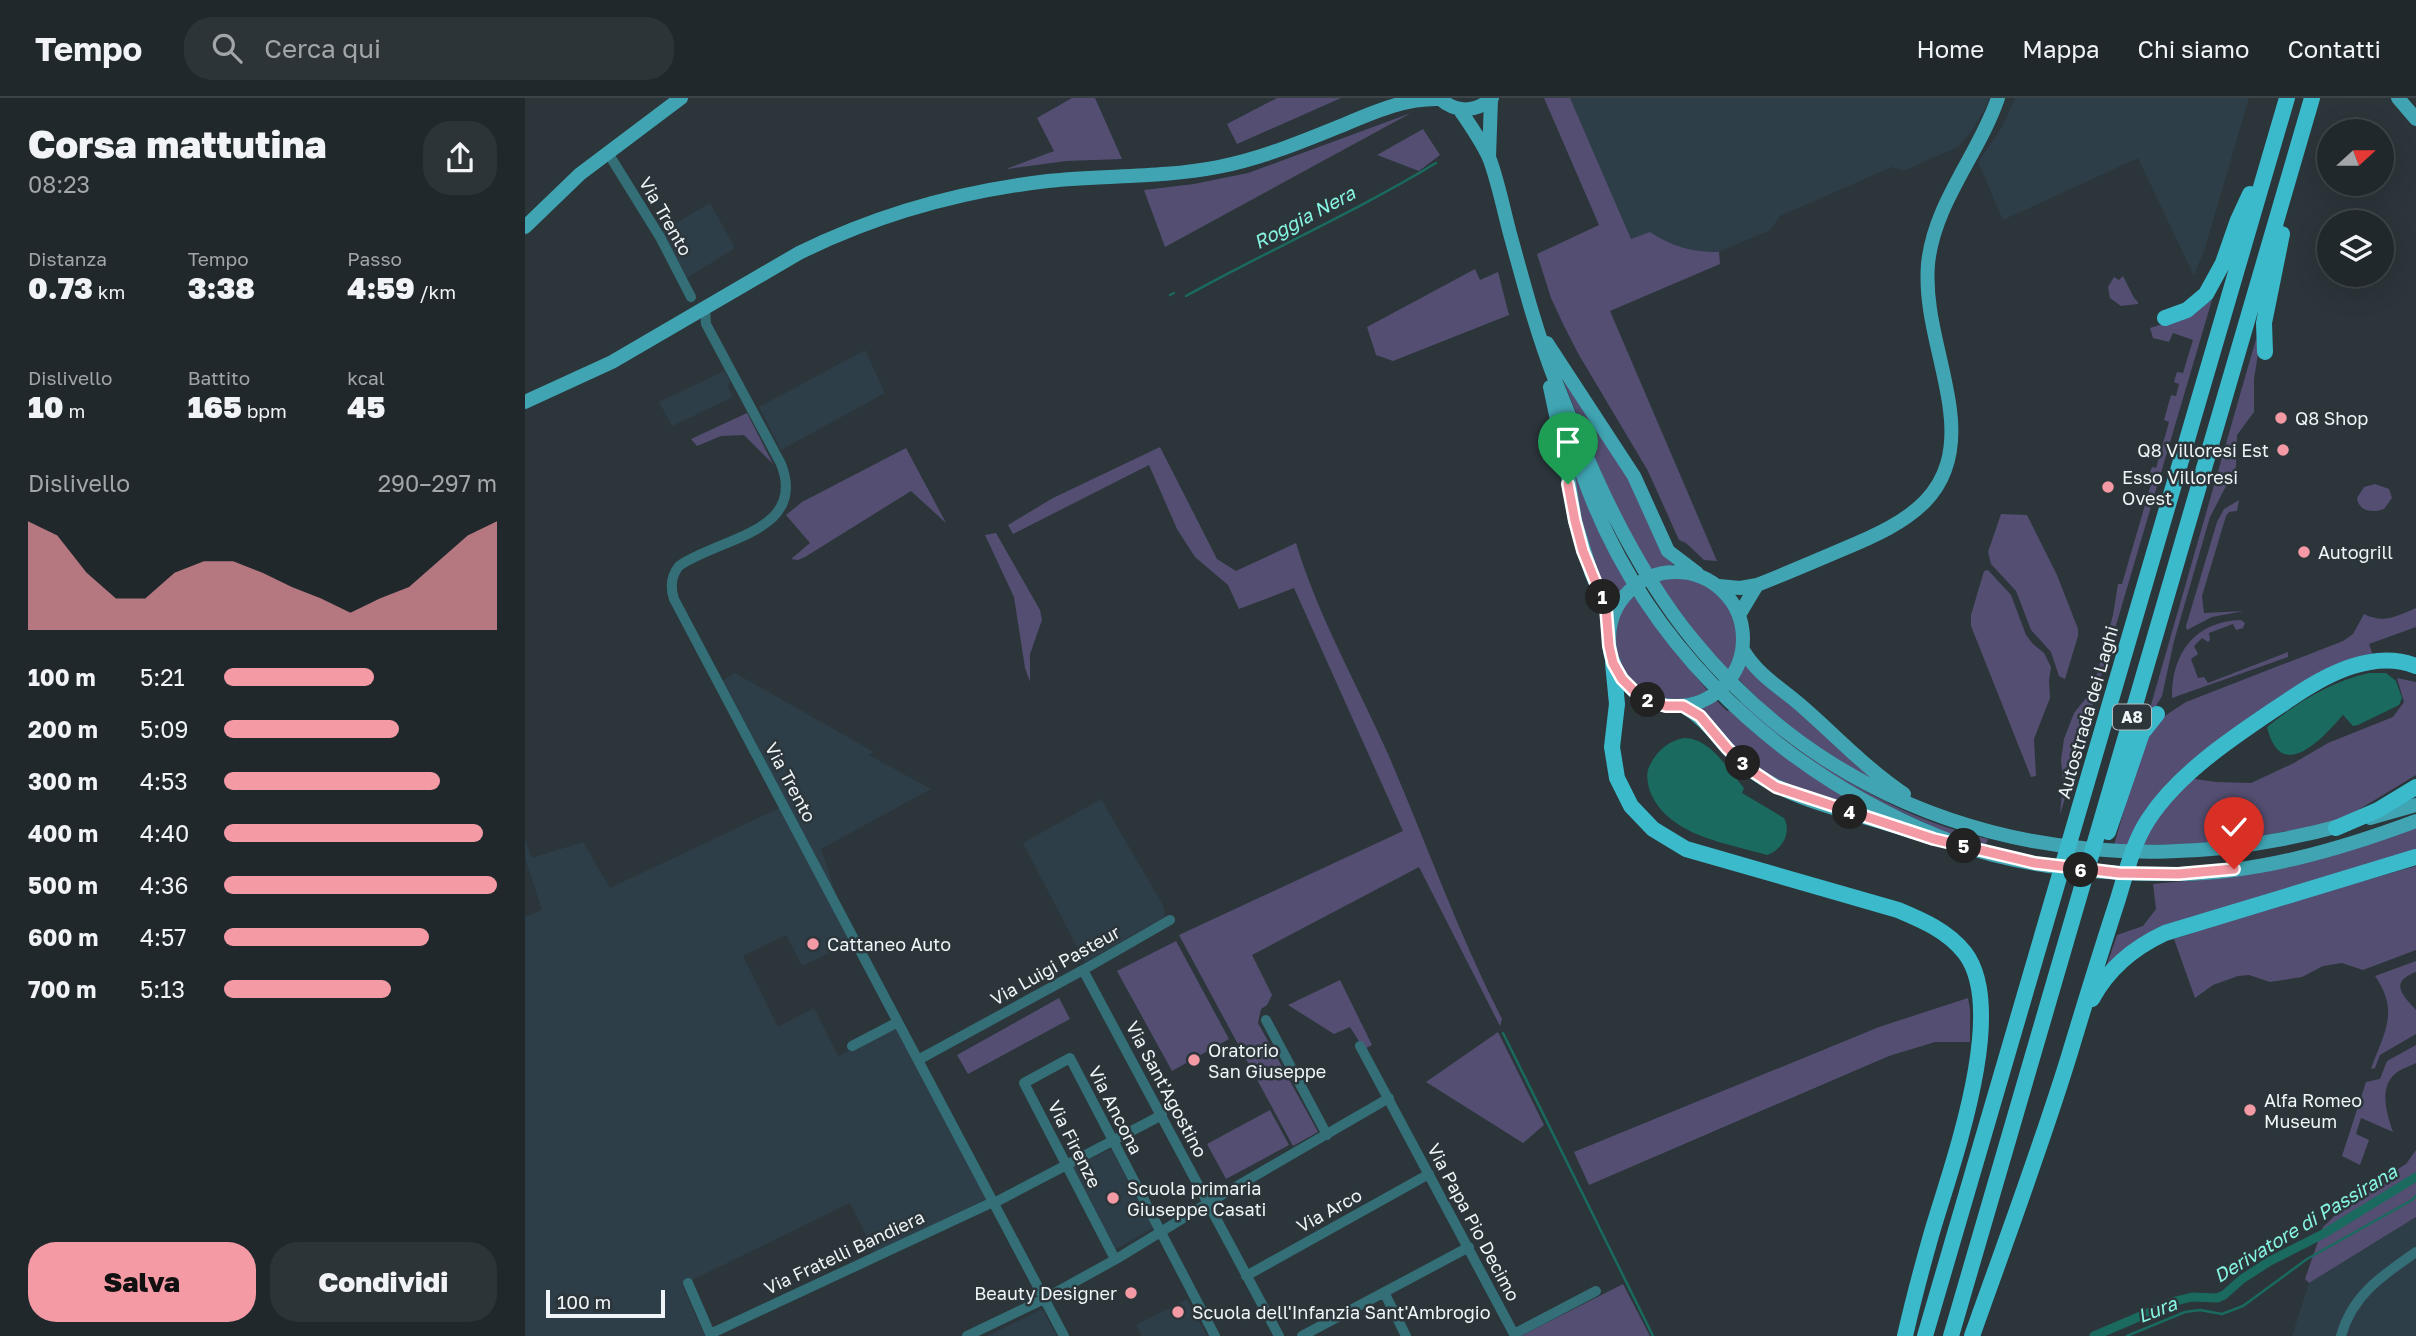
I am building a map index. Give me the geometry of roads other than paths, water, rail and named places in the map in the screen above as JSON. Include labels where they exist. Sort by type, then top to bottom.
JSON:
[{"type":"highway","name":"Autostrada dei Laghi","points":[[1925,1336],[2287,98]]},
{"type":"highway","name":"A8","points":[[1951,1336],[2312,98]]},
{"type":"highway","points":[[2165,318],[2194,306],[2215,281],[2238,220],[2267,164]]},
{"type":"highway","points":[[2265,352],[2264,323],[2282,237],[2285,195]]},
{"type":"highway","points":[[1972,1336],[2044,1133],[2136,844],[2147,821],[2167,795],[2199,765],[2275,709],[2325,678],[2342,670],[2373,662],[2400,661],[2416,666]]},
{"type":"highway","points":[[1613,663],[1617,704],[1612,747],[1617,778],[1631,806],[1653,829],[1686,849],[1914,916],[1933,925],[1952,940],[1965,953],[1974,970],[1980,989],[1981,1011],[1975,1075],[1905,1336]]},
{"type":"highway","points":[[2080,895],[2121,800],[2142,733],[2157,714]]},
{"type":"highway","points":[[2336,828],[2378,810],[2416,787]]},
{"type":"highway","points":[[2069,1056],[2099,986],[2134,949],[2147,941],[2264,901],[2416,857]]},
{"type":"main road","points":[[525,228],[572,182],[681,98]]},
{"type":"main road","points":[[1719,586],[1740,588],[1758,585],[1883,533],[1909,517],[1937,488],[1952,443],[1950,410],[1932,325],[1929,263],[1942,213],[1985,130],[1998,98]]},
{"type":"main road","points":[[2398,98],[2416,118]]},
{"type":"main road","points":[[525,402],[612,362],[701,316],[799,253],[897,212],[947,198],[999,188],[1218,167],[1293,145],[1401,100],[1439,99],[1460,110],[1471,110],[1491,99]]},
{"type":"main road","points":[[1489,160],[1491,99]]},
{"type":"main road","points":[[1460,110],[1489,160],[1535,324],[1557,413],[1575,521],[1606,608],[1613,663],[1622,679],[1634,691],[1657,703],[1683,706],[1700,702],[1722,688],[1738,667],[1743,650],[1739,615],[1731,599],[1719,586],[1681,563],[1668,551],[1634,475],[1535,324]]},
{"type":"main road","points":[[1535,324],[1556,382],[1608,501],[1635,554],[1733,707],[1773,742],[1822,776],[1875,806],[1959,844]]},
{"type":"main road","points":[[1556,382],[1576,457],[1604,528],[1621,563],[1666,631],[1784,730],[1840,768],[1884,793],[1922,810],[1989,832],[2063,848],[2109,852],[2164,853],[2277,841],[2336,828],[2416,805]]},
{"type":"main road","points":[[1609,628],[1624,596],[1636,584],[1669,572],[1687,572],[1704,577]]},
{"type":"main road","points":[[1739,615],[1758,585]]},
{"type":"main road","points":[[1743,650],[1761,674],[1806,709],[1852,754],[1889,784],[1912,800],[1964,825]]},
{"type":"main road","points":[[1683,706],[1700,716],[1749,769],[1776,787],[1934,839],[2057,867],[2159,874],[2206,873],[2260,865],[2335,847],[2416,821]]},
{"type":"street","name":"Via Trento","points":[[607,153],[660,237],[691,297]]},
{"type":"street","name":"Via Trento","points":[[701,316],[781,464],[787,488],[786,499],[772,518],[743,536],[679,566],[673,575],[672,594],[1064,1336]]},
{"type":"street","name":"Via Luigi Pasteur","points":[[918,1059],[1170,920]]},
{"type":"street","name":"Via Sant'Agostino","points":[[1083,970],[1279,1336]]},
{"type":"street","points":[[1266,1020],[1327,1135]]},
{"type":"street","points":[[852,1046],[898,1022]]},
{"type":"street","name":"Via Papa Pio Decimo","points":[[1360,1046],[1514,1334],[1596,1292]]},
{"type":"street","name":"Via Ancona","points":[[1024,1083],[1070,1058],[1215,1336]]},
{"type":"street","name":"Via Firenze","points":[[1024,1083],[1115,1259]]},
{"type":"street","points":[[967,1336],[1044,1299],[1115,1259],[1389,1098]]},
{"type":"street","name":"Via Fratelli Bandiera","points":[[710,1335],[994,1203],[1162,1115]]},
{"type":"street","name":"Via Arco","points":[[1246,1276],[1429,1174]]},
{"type":"street","points":[[1302,1336],[1469,1247]]},
{"type":"street","points":[[2341,1336],[2354,1303],[2375,1283],[2416,1252]]},
{"type":"street","points":[[688,1283],[710,1335]]},
{"type":"street","points":[[1384,1292],[1406,1336]]},
{"type":"waterway","name":"Roggia Nera","points":[[1186,296],[1436,163]]},
{"type":"waterway","name":"Roggia Nera","points":[[1170,295],[1174,293]]},
{"type":"waterway","points":[[1503,1033],[1653,1336]]},
{"type":"waterway","name":"Derivatore di Passirana","points":[[2094,1336],[2176,1301],[2192,1297],[2217,1298],[2224,1295],[2242,1279],[2270,1261],[2325,1233],[2416,1177]]},
{"type":"waterway","name":"Lura","points":[[2127,1336],[2185,1312],[2200,1310],[2222,1314],[2243,1306],[2307,1259],[2416,1196]]},
{"type":"place","name":"Q8 Shop","points":[[2281,418]]},
{"type":"place","name":"Q8 Villoresi Est","points":[[2283,450]]},
{"type":"place","name":"Esso Villoresi Ovest","points":[[2108,487]]},
{"type":"place","name":"Autogrill","points":[[2304,552]]},
{"type":"place","name":"Cattaneo Auto","points":[[813,944]]},
{"type":"place","name":"Oratorio San Giuseppe","points":[[1194,1060]]},
{"type":"place","name":"Alfa Romeo Museum","points":[[2250,1110]]},
{"type":"place","name":"Scuola primaria Giuseppe Casati","points":[[1113,1198]]},
{"type":"place","name":"Beauty Designer","points":[[1131,1293]]},
{"type":"place","name":"Scuola dell'Infanzia Sant'Ambrogio","points":[[1178,1312]]}]
